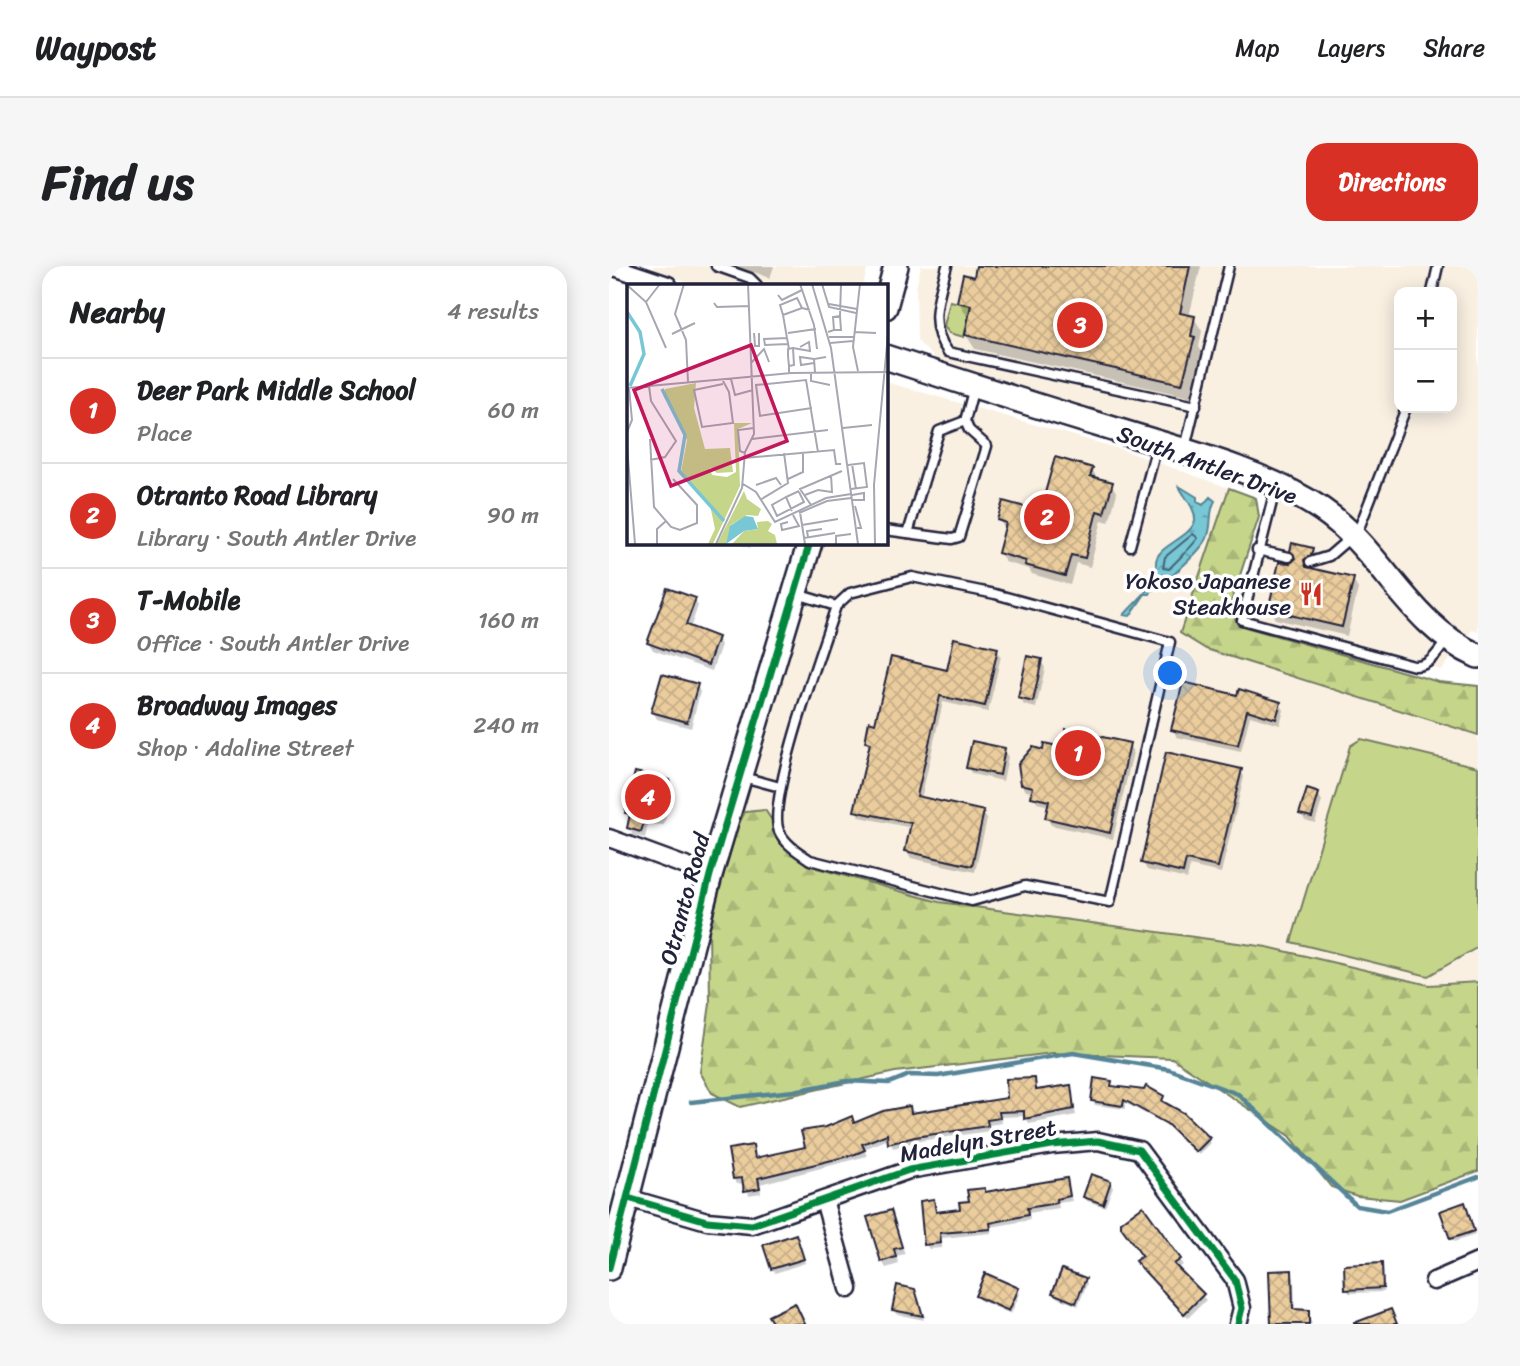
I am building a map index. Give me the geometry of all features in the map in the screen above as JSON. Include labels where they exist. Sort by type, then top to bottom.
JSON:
[{"type":"street","points":[[611,266],[658,277]]},
{"type":"street","points":[[887,300],[896,266]]},
{"type":"street","name":"South Antler Drive","points":[[887,359],[1184,451],[1276,486],[1320,508],[1355,536],[1408,603],[1448,638],[1478,656]]},
{"type":"street","name":"Otranto Road","points":[[609,1268],[710,875],[809,544]]},
{"type":"street","points":[[609,838],[710,875]]},
{"type":"street","name":"Madelyn Street","points":[[628,1198],[708,1221],[752,1225],[909,1170],[1052,1145],[1098,1142],[1139,1150],[1235,1280],[1243,1308],[1238,1324]]},
{"type":"street","points":[[824,1200],[849,1289]]},
{"type":"street","points":[[1434,1281],[1478,1262]]},
{"type":"lane","points":[[716,266],[750,278],[756,284]]},
{"type":"lane","points":[[947,266],[934,319],[940,341],[949,352],[1196,406]]},
{"type":"lane","points":[[1184,451],[1229,266]]},
{"type":"lane","points":[[1433,287],[1438,266]]},
{"type":"lane","points":[[887,530],[952,539],[959,537],[987,446],[969,430],[965,421],[974,386]]},
{"type":"lane","points":[[1310,562],[1329,556],[1355,536],[1404,413]]},
{"type":"lane","points":[[908,533],[939,431],[965,421]]},
{"type":"lane","points":[[1129,546],[1157,443]]},
{"type":"lane","points":[[1276,486],[1241,614],[1246,623],[1423,667],[1431,661],[1448,638]]},
{"type":"lane","points":[[1257,550],[1289,557]]},
{"type":"lane","points":[[912,577],[995,594],[1170,642],[1110,902],[1025,886],[972,901],[810,860],[792,848],[778,829],[781,787],[837,607],[850,593],[912,577]]},
{"type":"lane","points":[[795,593],[837,607]]},
{"type":"lane","points":[[740,776],[781,787]]},
{"type":"shaded area","points":[[654,266],[868,266],[863,284],[690,284],[669,276],[652,280]]},
{"type":"shaded area","points":[[921,266],[1478,266],[1478,632],[1472,630],[1442,670],[1243,624],[1238,618],[1238,600],[1273,475],[939,362],[917,341],[916,287]]},
{"type":"shaded area","points":[[887,382],[1120,449],[1229,488],[1180,633],[1206,649],[1478,735],[1478,982],[1429,985],[1267,947],[939,902],[817,868],[782,835],[765,810],[745,812],[731,805],[810,544],[887,544]]},
{"type":"green space","points":[[950,301],[971,305],[964,337],[949,333],[944,326]]},
{"type":"green space","points":[[1229,488],[1256,498],[1259,517],[1230,606],[1238,625],[1439,682],[1478,686],[1478,735],[1206,649],[1180,633]]},
{"type":"green space","points":[[1361,739],[1478,767],[1478,947],[1428,976],[1291,942],[1350,746]]},
{"type":"green space","points":[[765,810],[782,835],[817,868],[939,902],[1267,947],[1429,985],[1478,982],[1478,1171],[1400,1200],[1357,1196],[1331,1187],[1290,1136],[1172,1058],[1053,1053],[895,1072],[740,1107],[712,1093],[700,1072],[710,1004],[709,925],[738,825],[745,812]]},
{"type":"water","points":[[1179,486],[1197,497],[1197,502],[1203,505],[1210,497],[1215,501],[1207,538],[1172,576],[1159,575],[1150,594],[1145,594],[1130,616],[1124,615],[1152,583],[1156,574],[1156,559],[1160,553],[1193,525],[1193,511]]},
{"type":"building","points":[[976,266],[1190,266],[1180,313],[1195,316],[1191,336],[1195,337],[1182,384],[965,335],[971,305],[957,302],[963,274],[974,277]]},
{"type":"building","points":[[1055,457],[1093,468],[1090,476],[1113,482],[1104,513],[1097,511],[1085,558],[1071,555],[1065,576],[1025,565],[1026,561],[998,553],[1006,523],[997,520],[1003,501],[1040,511]]},
{"type":"building","name":"Yokoso Japanese Steakhouse","points":[[1292,543],[1313,548],[1311,555],[1304,560],[1306,567],[1354,578],[1342,627],[1268,610],[1279,562],[1290,563],[1295,559],[1290,551]]},
{"type":"building","points":[[667,588],[696,598],[686,625],[718,637],[708,665],[647,643]]},
{"type":"building","points":[[954,638],[998,648],[985,706],[940,696],[917,796],[984,811],[972,866],[905,851],[911,823],[854,811],[870,743],[865,742],[869,721],[875,723],[891,657],[947,670]]},
{"type":"building","points":[[1027,656],[1042,659],[1033,702],[1018,698]]},
{"type":"building","points":[[662,674],[698,684],[687,722],[651,712]]},
{"type":"building","points":[[1183,682],[1237,695],[1239,689],[1281,702],[1276,719],[1247,710],[1238,745],[1171,730]]},
{"type":"building","points":[[1066,729],[1130,743],[1110,833],[1045,818],[1049,801],[1031,797],[1033,787],[1021,784],[1018,764],[1033,747],[1043,750],[1044,743],[1062,747]]},
{"type":"building","points":[[972,741],[1005,748],[1000,775],[966,768]]},
{"type":"building","points":[[1166,752],[1242,769],[1218,867],[1186,860],[1183,873],[1141,863]]},
{"type":"building","points":[[635,772],[670,780],[661,818],[645,818],[641,832],[627,828],[630,814],[625,813]]},
{"type":"building","points":[[1307,789],[1319,793],[1312,817],[1299,814]]},
{"type":"building","points":[[1035,1078],[1036,1090],[1071,1085],[1074,1109],[1024,1119],[1024,1111],[999,1112],[1000,1118],[987,1120],[988,1126],[915,1137],[888,1144],[887,1134],[862,1144],[865,1150],[853,1155],[758,1178],[760,1188],[744,1191],[742,1178],[733,1179],[728,1149],[753,1145],[755,1158],[805,1147],[801,1131],[826,1127],[852,1116],[854,1123],[883,1111],[910,1106],[911,1113],[1007,1098],[1006,1079]]},
{"type":"building","points":[[1094,1078],[1112,1081],[1111,1086],[1144,1090],[1146,1086],[1164,1096],[1162,1101],[1184,1113],[1210,1138],[1196,1152],[1167,1124],[1124,1100],[1123,1106],[1091,1101]]},
{"type":"building","points":[[1091,1174],[1111,1181],[1103,1204],[1083,1197]]},
{"type":"building","points":[[1067,1178],[1070,1196],[1056,1199],[1057,1203],[1027,1208],[1028,1215],[990,1223],[991,1229],[940,1233],[941,1243],[924,1245],[920,1201],[934,1199],[936,1212],[960,1209],[959,1202],[969,1201],[967,1190],[985,1188],[985,1192]]},
{"type":"building","points":[[1465,1202],[1474,1231],[1450,1239],[1440,1211]]},
{"type":"building","points":[[1143,1206],[1181,1259],[1174,1264],[1204,1294],[1184,1314],[1135,1261],[1142,1256],[1121,1227],[1121,1222]]},
{"type":"building","points":[[891,1210],[902,1247],[894,1249],[896,1257],[881,1262],[867,1217]]},
{"type":"building","points":[[796,1234],[804,1259],[771,1269],[763,1245]]},
{"type":"building","points":[[1382,1263],[1383,1288],[1345,1290],[1344,1265]]},
{"type":"building","points":[[1062,1269],[1086,1278],[1076,1303],[1052,1293]]},
{"type":"building","points":[[1292,1270],[1293,1309],[1309,1310],[1309,1324],[1271,1324],[1269,1271]]},
{"type":"building","points":[[985,1273],[1019,1288],[1009,1311],[975,1296]]},
{"type":"building","points":[[897,1285],[915,1289],[923,1316],[892,1310]]},
{"type":"building","points":[[795,1303],[805,1324],[773,1324],[768,1316]]},
{"type":"building","points":[[1391,1309],[1397,1324],[1354,1324],[1354,1323]]},
{"type":"waterway","points":[[691,1102],[794,1091],[846,1081],[889,1083],[909,1075],[938,1076],[1073,1053],[1169,1069],[1238,1094],[1357,1206],[1387,1211],[1478,1177]]},
{"type":"cycle path","points":[[609,1268],[710,875],[809,544]]},
{"type":"cycle path","points":[[628,1198],[707,1221],[752,1225],[909,1170],[1052,1145],[1098,1141],[1139,1150],[1235,1280],[1242,1308],[1238,1324]]},
{"type":"place","name":"T-Mobile","points":[[1080,325]]},
{"type":"place","name":"Otranto Road Library","points":[[1047,517]]},
{"type":"place","name":"Yokoso Japanese Steakhouse","points":[[1311,594]]},
{"type":"place","name":"Deer Park Middle School","points":[[1078,753]]},
{"type":"place","name":"Broadway Images","points":[[648,797]]}]
